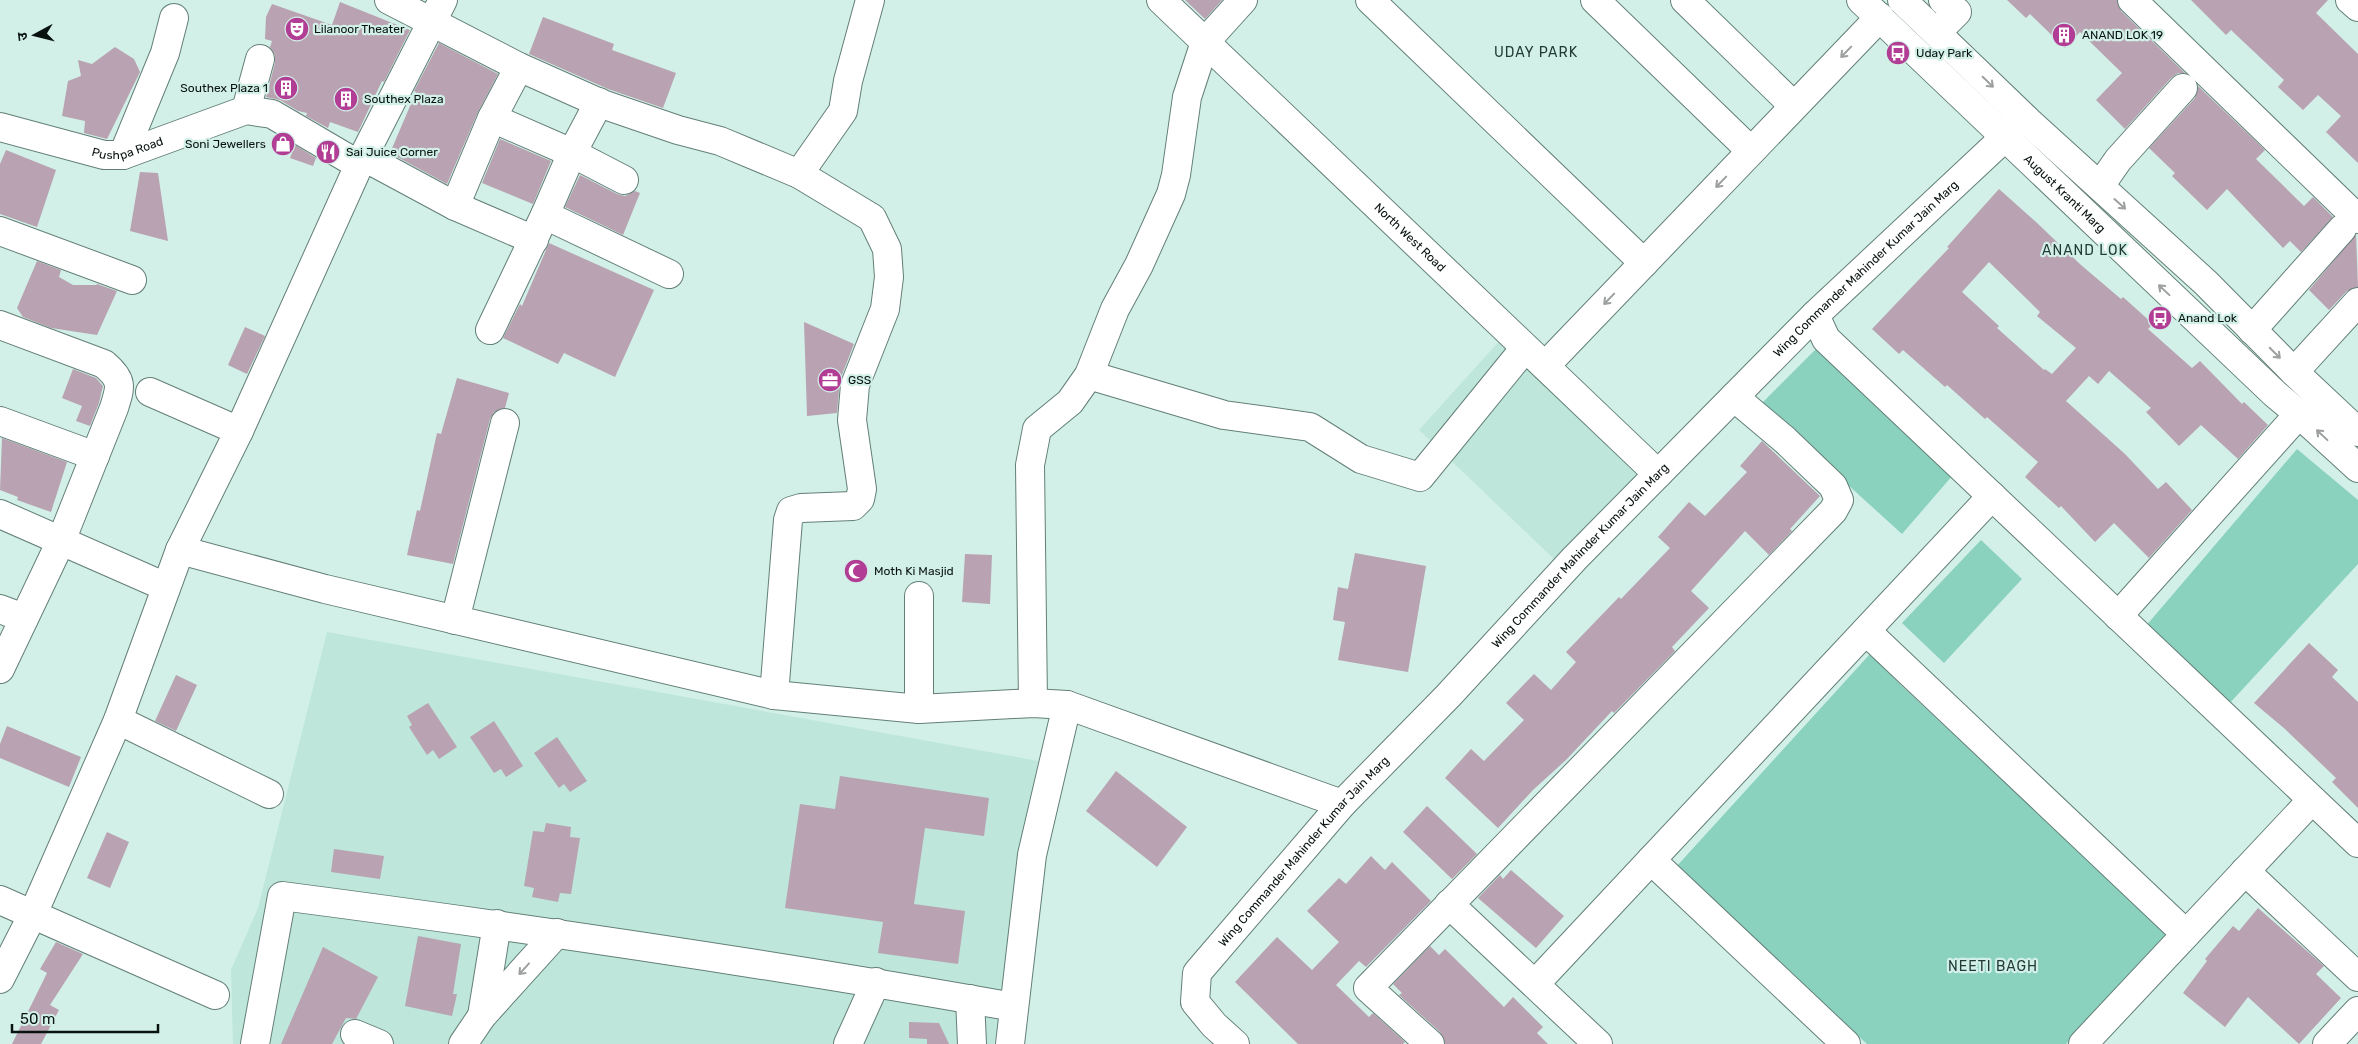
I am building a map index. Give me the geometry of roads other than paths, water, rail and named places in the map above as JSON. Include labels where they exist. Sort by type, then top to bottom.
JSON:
[{"type":"street","points":[[389,0],[437,11],[519,67],[599,102],[678,130],[720,141],[799,174],[872,218],[887,249],[888,293],[884,309],[855,386],[852,420],[862,489],[860,499],[853,506],[800,508],[791,511],[788,520],[774,695]]},
{"type":"street","points":[[799,174],[843,112],[848,80],[870,0]]},
{"type":"street","name":"North West Road","points":[[1161,0],[1658,474]]},
{"type":"street","points":[[1032,703],[1030,466],[1037,429],[1070,402],[1089,375],[1115,309],[1139,265],[1171,194],[1176,175],[1187,97],[1205,42],[1243,0]]},
{"type":"street","points":[[1370,0],[1644,263]]},
{"type":"street","points":[[1595,0],[1751,151]]},
{"type":"street","points":[[1686,0],[1794,106]]},
{"type":"street","points":[[2132,0],[2350,224],[2252,330]]},
{"type":"street","points":[[2350,0],[2358,7]]},
{"type":"street","points":[[1907,1],[2023,116],[2206,283],[2294,372],[2358,432]]},
{"type":"street","points":[[1937,32],[1961,3]]},
{"type":"street","points":[[1545,366],[1794,106],[1870,8]]},
{"type":"street","name":"August Kranti Marg","points":[[1870,8],[2004,138],[2267,387],[2358,468]]},
{"type":"street","points":[[0,979],[33,914],[118,720],[160,584],[180,550],[239,431],[361,161],[437,11]]},
{"type":"street","points":[[123,155],[165,53],[174,18]]},
{"type":"street","points":[[246,110],[260,59]]},
{"type":"street","points":[[455,206],[492,118],[519,67]]},
{"type":"street","points":[[2100,186],[2118,160],[2182,88]]},
{"type":"street","points":[[490,330],[534,240],[572,154],[599,102]]},
{"type":"street","name":"Pushpa Road","points":[[0,127],[104,155],[123,155],[246,110],[272,114],[361,161],[455,206],[534,240]]},
{"type":"street","name":"Wing Commander Mahinder Kumar Jain Marg","points":[[1235,1044],[1214,1025],[1195,1002],[1197,973],[1342,804],[1448,696],[1575,558],[1815,315],[2004,138],[2023,116]]},
{"type":"street","points":[[492,118],[624,180]]},
{"type":"street","points":[[545,215],[668,274]]},
{"type":"street","points":[[0,231],[132,280]]},
{"type":"street","points":[[2294,372],[2358,302]]},
{"type":"street","points":[[1815,315],[1826,339],[2358,843]]},
{"type":"street","points":[[0,325],[104,364],[116,374],[120,386],[114,408],[61,540],[12,614],[0,669]]},
{"type":"street","points":[[1089,375],[1224,415],[1310,427],[1361,459],[1420,478],[1525,348]]},
{"type":"street","points":[[150,392],[239,431]]},
{"type":"street","points":[[1430,1044],[1368,988],[1653,698],[1754,590],[1833,511],[1839,500],[1833,486],[1785,440],[1734,397]]},
{"type":"street","points":[[2118,616],[2299,414]]},
{"type":"street","points":[[0,421],[95,456]]},
{"type":"street","points":[[455,620],[505,423]]},
{"type":"street","points":[[1535,984],[1992,496]]},
{"type":"street","points":[[0,514],[160,584]]},
{"type":"street","points":[[180,550],[325,589],[774,695],[918,709],[1032,703],[1067,705],[1342,804]]},
{"type":"street","points":[[918,709],[919,596]]},
{"type":"street","points":[[1866,631],[2186,934]]},
{"type":"street","points":[[1010,1044],[1032,855],[1067,705]]},
{"type":"street","points":[[118,720],[269,794]]},
{"type":"street","points":[[2083,1044],[2312,800]]},
{"type":"street","points":[[1651,860],[1846,1044]]},
{"type":"street","points":[[2245,871],[2358,977]]},
{"type":"street","points":[[255,1044],[282,896],[557,933],[876,982],[1014,1007]]},
{"type":"street","points":[[0,900],[215,994]]},
{"type":"street","points":[[1449,904],[1598,1044]]},
{"type":"street","points":[[482,1016],[497,924]]},
{"type":"street","points":[[462,1044],[482,1016],[557,933]]},
{"type":"street","points":[[848,1044],[876,982]]},
{"type":"street","points":[[970,999],[972,1044]]},
{"type":"street","points":[[2327,1044],[2358,1011]]},
{"type":"place","name":"Lilanoor Theater","points":[[297,29]]},
{"type":"place","name":"ANAND LOK 19","points":[[2064,35]]},
{"type":"place","name":"Uday Park","points":[[1898,53]]},
{"type":"place","name":"Southex Plaza 1","points":[[286,88]]},
{"type":"place","name":"Southex Plaza","points":[[346,99]]},
{"type":"place","name":"Soni Jewellers","points":[[283,144]]},
{"type":"place","name":"Sai Juice Corner","points":[[328,152]]},
{"type":"place","name":"Anand Lok","points":[[2160,318]]},
{"type":"place","name":"GSS","points":[[830,380]]},
{"type":"place","name":"Moth Ki Masjid","points":[[856,571]]},
{"type":"district","name":"UDAY PARK","points":[[1536,52]]},
{"type":"district","name":"ANAND LOK","points":[[2085,250]]},
{"type":"district","name":"NEETI BAGH","points":[[1993,966]]}]
